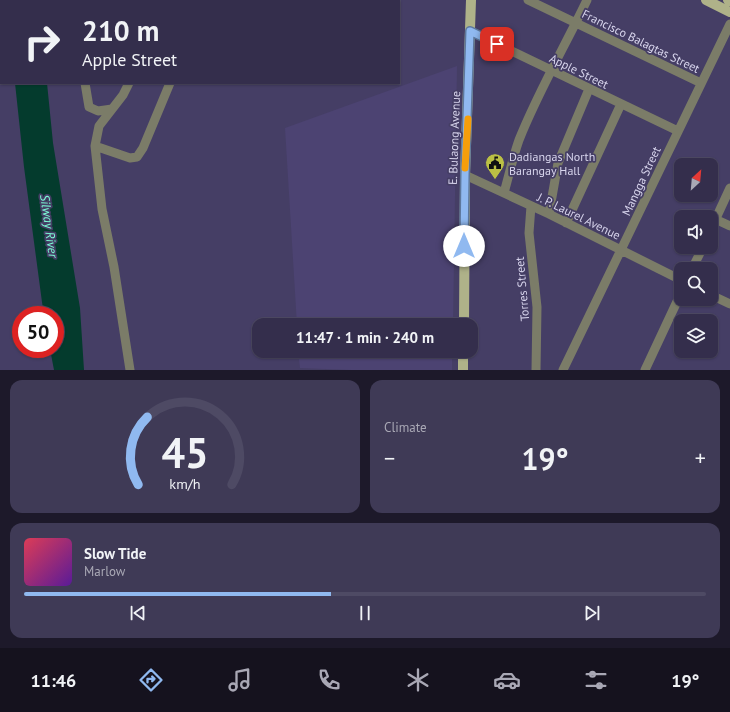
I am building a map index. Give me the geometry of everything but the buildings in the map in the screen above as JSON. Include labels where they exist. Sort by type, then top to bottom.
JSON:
[{"type":"main road","name":"E. Bulaong Avenue","points":[[464,318],[465,175],[471,0]]},
{"type":"main road","points":[[706,0],[730,12]]},
{"type":"main road","points":[[463,358],[463,370]]},
{"type":"street","name":"Francisco Balagtas Street","points":[[528,0],[701,83]]},
{"type":"street","points":[[504,193],[519,141],[534,107],[587,0]]},
{"type":"street","name":"Mangga Street","points":[[564,370],[730,24]]},
{"type":"street","name":"Apple Street","points":[[470,31],[678,131]]},
{"type":"street","points":[[85,84],[89,107],[98,111],[112,109]]},
{"type":"street","points":[[128,84],[123,95],[102,120],[99,126],[95,146],[102,209],[114,267],[130,370]]},
{"type":"street","points":[[95,146],[130,158],[138,156],[143,148],[170,84]]},
{"type":"street","points":[[549,214],[558,163],[589,88]]},
{"type":"street","points":[[566,223],[621,104]]},
{"type":"street","name":"J. P. Laurel Avenue","points":[[465,175],[549,214],[674,276]]},
{"type":"street","points":[[718,214],[730,188]]},
{"type":"street","name":"Torres Street","points":[[531,206],[529,232],[537,307],[536,370]]},
{"type":"street","points":[[718,221],[730,226]]},
{"type":"street","points":[[718,298],[730,304]]},
{"type":"street","points":[[645,370],[675,306]]},
{"type":"shaded area","points":[[457,66],[453,318],[297,318],[285,128]]},
{"type":"shaded area","points":[[299,358],[452,358],[452,370],[351,370],[300,368]]},
{"type":"water","name":"Silway River","points":[[15,84],[47,84],[53,143],[80,308],[84,370],[54,370],[52,358],[64,358],[64,306],[43,306],[24,167]]},
{"type":"slow traffic","points":[[465,168],[468,119]]},
{"type":"place","name":"Dadiangas North Barangay Hall","points":[[495,180]]},
{"type":"route","points":[[464,246],[470,31],[497,44]]}]
